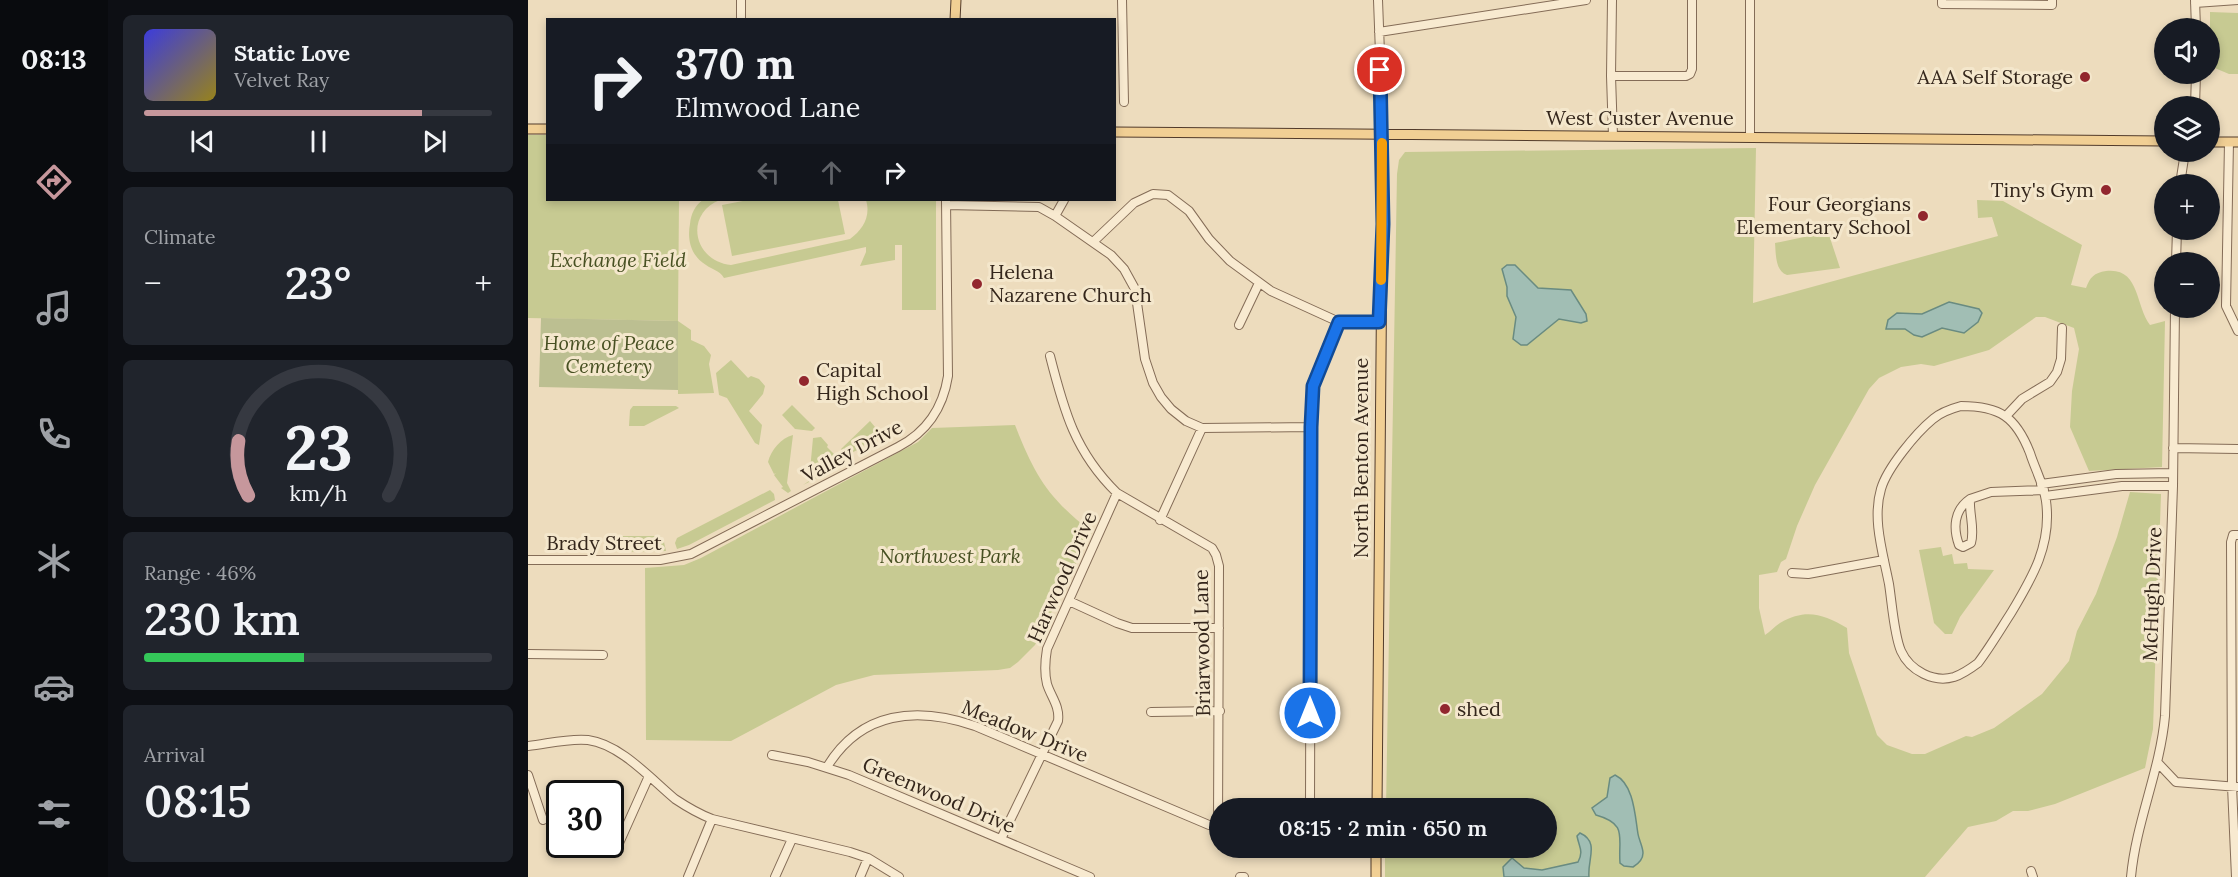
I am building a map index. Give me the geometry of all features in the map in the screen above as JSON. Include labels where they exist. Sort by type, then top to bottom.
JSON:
[{"type":"main road","points":[[955,18],[956,0]]},
{"type":"main road","points":[[528,129],[546,129]]},
{"type":"main road","name":"West Custer Avenue","points":[[1116,132],[2154,141]]},
{"type":"main road","name":"North Benton Avenue","points":[[1377,798],[1379,322],[1383,133]]},
{"type":"main road","points":[[1376,877],[1377,858]]},
{"type":"street","points":[[741,0],[741,18]]},
{"type":"street","points":[[1122,0],[1124,102]]},
{"type":"street","name":"North Benton Avenue","points":[[1378,0],[1383,133]]},
{"type":"street","points":[[1379,32],[1586,0]]},
{"type":"street","points":[[1612,0],[1613,136]]},
{"type":"street","points":[[1611,76],[1686,76],[1690,74],[1692,69],[1692,0]]},
{"type":"street","points":[[1750,0],[1750,137]]},
{"type":"street","points":[[1942,0],[1942,4],[2052,5],[2052,0]]},
{"type":"street","points":[[2196,18],[2195,1],[2238,0]]},
{"type":"street","points":[[1116,85],[1124,85]]},
{"type":"street","points":[[2234,142],[2228,195],[2226,306],[2238,331]]},
{"type":"street","points":[[1093,242],[1134,203],[1153,194],[1168,195],[1189,211],[1209,239],[1230,261],[1271,291],[1339,322],[1379,322]]},
{"type":"street","points":[[2228,195],[2238,195]]},
{"type":"street","points":[[1055,216],[1063,201]]},
{"type":"street","points":[[946,202],[1034,206],[1055,216],[1111,255],[1124,269],[1135,290],[1145,359],[1153,383],[1161,397],[1186,421],[1202,428],[1311,427]]},
{"type":"street","name":"Valley Drive","points":[[681,558],[905,443],[918,434],[932,419],[942,400],[948,376],[946,202]]},
{"type":"street","points":[[1239,326],[1259,283]]},
{"type":"street","name":"McHugh Drive","points":[[2131,877],[2141,819],[2162,745],[2165,716],[2173,486],[2175,318]]},
{"type":"street","points":[[1310,798],[1313,386],[1339,322]]},
{"type":"street","points":[[2007,415],[2022,399],[2050,382],[2058,372],[2061,359],[2062,327]]},
{"type":"street","name":"Briarwood Lane","points":[[1050,356],[1063,406],[1074,436],[1093,467],[1117,493],[1160,520],[1212,548],[1216,555],[1219,566],[1219,798]]},
{"type":"street","points":[[1961,406],[1982,406],[2007,415],[2023,434],[2043,490],[2047,520],[2046,540],[2031,580],[1978,663],[1953,678],[1938,678],[1922,674],[1911,665],[1901,651],[1884,560],[1877,513],[1881,487],[1887,476],[1924,428],[1946,410],[1961,406]]},
{"type":"street","points":[[1160,520],[1202,428]]},
{"type":"street","points":[[2173,448],[2238,449]]},
{"type":"street","points":[[2043,490],[2116,474],[2173,473]]},
{"type":"street","points":[[1970,499],[1973,535],[1971,543],[1963,547],[1959,545],[1957,539],[1956,521],[1959,510],[1970,499],[1991,492],[2173,486]]},
{"type":"street","name":"Harwood Drive","points":[[1001,839],[1056,727],[1059,716],[1056,703],[1046,682],[1045,659],[1050,641],[1117,493]]},
{"type":"street","points":[[2236,877],[2231,542],[2233,535],[2238,535]]},
{"type":"street","name":"Brady Street","points":[[528,560],[681,558]]},
{"type":"street","points":[[1792,573],[1808,574],[1884,560]]},
{"type":"street","points":[[1069,601],[1132,628],[1219,628]]},
{"type":"street","points":[[528,654],[603,655]]},
{"type":"street","points":[[1151,712],[1220,711]]},
{"type":"street","name":"Meadow Drive","points":[[827,767],[841,748],[862,730],[893,717],[915,715],[960,720],[1209,825]]},
{"type":"street","points":[[528,746],[579,740],[600,742],[617,751],[686,807],[712,819],[868,858],[899,877]]},
{"type":"street","name":"Greenwood Drive","points":[[772,754],[827,767],[1090,877]]},
{"type":"street","points":[[2158,763],[2176,782],[2235,786]]},
{"type":"street","points":[[528,775],[543,820]]},
{"type":"street","points":[[624,832],[649,777]]},
{"type":"street","points":[[688,877],[712,819]]},
{"type":"street","points":[[775,877],[792,839]]},
{"type":"street","points":[[860,877],[868,858]]},
{"type":"green space","points":[[2210,12],[2238,13],[2238,74],[2229,74],[2220,70],[2220,18],[2210,18]]},
{"type":"green space","name":"Exchange Field","points":[[528,135],[546,135],[546,201],[679,201],[678,321],[528,318]]},
{"type":"green space","points":[[1756,148],[1753,303],[1998,236],[1992,217],[1978,218],[1977,200],[2003,201],[2082,245],[2071,285],[2086,288],[2095,274],[2106,271],[2117,271],[2125,275],[2135,289],[2150,325],[2165,321],[2162,467],[2089,471],[2070,427],[2072,391],[2079,349],[2074,328],[2045,317],[2036,317],[1989,350],[1934,366],[1921,364],[1901,367],[1879,378],[1869,389],[1815,485],[1786,559],[1781,562],[1777,572],[1759,575],[1759,608],[1765,635],[1789,618],[1806,614],[1822,616],[1847,628],[1849,653],[1877,735],[1887,745],[1912,754],[1925,754],[1966,736],[1972,737],[1994,728],[2042,694],[2069,661],[2077,631],[2096,594],[2117,537],[2130,492],[2161,494],[2153,729],[2145,768],[2055,804],[2028,811],[2013,811],[1996,821],[1968,827],[1925,877],[1385,877],[1385,858],[1557,858],[1557,798],[1386,798],[1397,174],[1399,160],[1405,152]]},
{"type":"green space","points":[[718,201],[701,216],[698,236],[701,246],[718,262],[731,265],[850,239],[865,222],[866,201],[936,201],[936,310],[902,310],[902,245],[895,245],[895,260],[860,266],[866,247],[724,278],[701,261],[691,247],[689,230],[691,217],[700,202]]},
{"type":"green space","points":[[743,201],[838,201],[845,234],[732,256],[722,205]]},
{"type":"green space","points":[[1828,232],[1840,268],[1787,275],[1780,270],[1775,243]]},
{"type":"green space","name":"Home of Peace Cemetery","points":[[541,318],[678,321],[678,390],[539,387]]},
{"type":"green space","points":[[678,321],[691,330],[691,340],[704,346],[711,355],[709,364],[714,393],[678,394]]},
{"type":"green space","points":[[731,360],[748,378],[751,376],[759,379],[765,386],[763,394],[749,411],[762,425],[759,445],[755,443],[727,398],[719,395],[716,373]]},
{"type":"green space","points":[[792,405],[815,428],[812,431],[795,429],[782,415]]},
{"type":"green space","points":[[633,406],[676,406],[679,408],[644,426],[629,426],[630,410]]},
{"type":"green space","points":[[870,421],[880,433],[879,439],[867,445],[864,444],[863,447],[830,464],[827,473],[803,485],[809,481],[813,438],[821,437],[836,456]]},
{"type":"green space","name":"Northwest Park","points":[[1015,425],[1044,485],[1064,508],[1092,532],[1035,645],[1018,662],[1010,668],[998,670],[874,675],[836,685],[731,741],[646,740],[645,568],[684,565],[701,558],[918,442],[932,428]]},
{"type":"green space","points":[[793,435],[787,483],[791,491],[788,493],[781,488],[783,487],[774,475],[776,473],[774,474],[768,462],[777,445]]},
{"type":"green space","points":[[770,490],[775,500],[677,549],[675,543],[677,538]]},
{"type":"green space","points":[[619,536],[660,536],[666,551],[619,552]]},
{"type":"green space","points":[[1941,547],[1943,556],[1952,554],[1954,564],[1967,563],[1968,569],[1994,570],[1960,617],[1952,634],[1945,634],[1934,623],[1919,550]]},
{"type":"water","points":[[1507,265],[1515,265],[1538,288],[1571,290],[1586,314],[1587,321],[1581,323],[1559,319],[1527,345],[1521,345],[1513,339],[1516,317],[1507,296],[1502,269]]},
{"type":"water","points":[[1949,302],[1979,309],[1982,313],[1978,322],[1964,333],[1942,328],[1922,337],[1905,329],[1886,329],[1888,320],[1897,313],[1922,314]]},
{"type":"water","points":[[1615,775],[1626,785],[1630,793],[1643,851],[1641,859],[1633,867],[1620,863],[1620,839],[1617,827],[1596,815],[1592,808],[1607,797],[1610,778]]},
{"type":"water","points":[[1580,833],[1590,841],[1589,877],[1504,877],[1503,867],[1512,858],[1524,868],[1542,870],[1578,862],[1581,852],[1577,836]]},
{"type":"slow traffic","points":[[1381,280],[1382,143]]},
{"type":"place","name":"AAA Self Storage","points":[[2085,77]]},
{"type":"place","name":"Tiny's Gym","points":[[2106,190]]},
{"type":"place","name":"Four Georgians Elementary School","points":[[1923,216]]},
{"type":"place","name":"Helena Nazarene Church","points":[[977,284]]},
{"type":"place","name":"Capital High School","points":[[804,381]]},
{"type":"place","name":"shed","points":[[1445,709]]},
{"type":"route","points":[[1310,713],[1313,386],[1339,322],[1379,322],[1383,224],[1380,70]]}]
